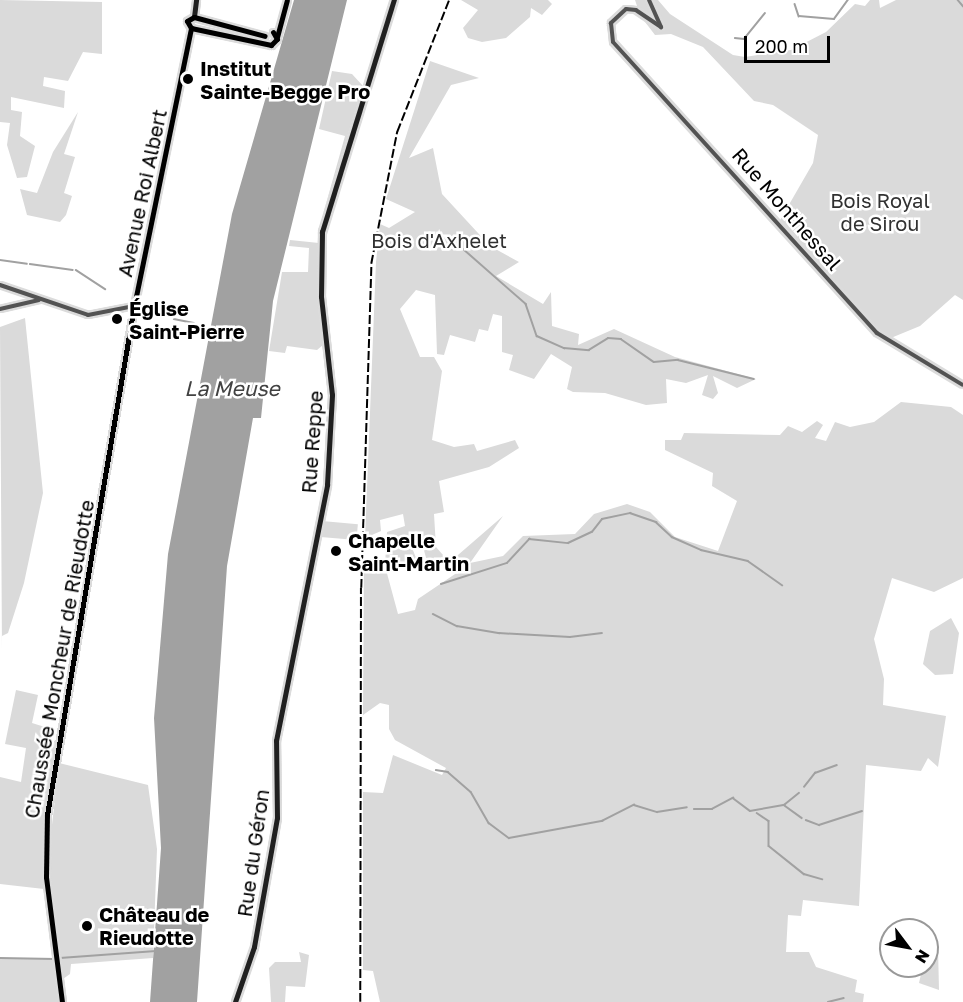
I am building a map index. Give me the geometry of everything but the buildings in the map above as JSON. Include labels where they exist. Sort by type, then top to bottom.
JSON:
[{"type":"main road","points":[[196,0],[194,16],[199,24]]},
{"type":"main road","points":[[265,38],[271,45],[287,0]]},
{"type":"main road","name":"Rue Reppe","points":[[304,597],[332,426],[321,297],[325,217],[386,39],[394,0]]},
{"type":"main road","name":"Avenue Roi Albert","points":[[118,400],[134,306],[191,28],[188,21],[194,16]]},
{"type":"main road","points":[[191,28],[199,24],[265,38],[275,34]]},
{"type":"main road","name":"Chaussée Moncheur de Rieudotte","points":[[62,1002],[52,923],[47,815],[118,400]]},
{"type":"main road","name":"Rue du Géron","points":[[235,1000],[256,936],[279,795],[276,741],[304,597]]},
{"type":"street","name":"Rue Monthessal","points":[[649,0],[661,27],[636,10],[626,9],[609,29],[614,42],[877,333],[963,385]]},
{"type":"street","points":[[0,285],[39,300],[98,316],[134,306]]},
{"type":"street","points":[[0,309],[39,300]]},
{"type":"green space","points":[[0,0],[102,2],[102,54],[83,52],[68,81],[44,77],[43,86],[65,91],[64,108],[11,97],[11,110],[22,112],[20,136],[35,146],[27,177],[17,178],[7,145],[10,123],[0,122]]},
{"type":"green space","points":[[461,0],[548,0],[552,4],[542,15],[531,8],[530,17],[506,38],[482,42],[468,38],[463,28],[478,10]]},
{"type":"green space","name":"Bois Royal de Sirou","points":[[635,0],[658,0],[670,14],[733,55],[745,57],[791,50],[826,32],[855,4],[865,6],[870,0],[879,0],[880,8],[896,0],[963,0],[963,300],[955,295],[920,326],[886,340],[877,333],[779,222],[813,163],[818,135],[773,105],[754,101],[703,47],[671,34],[655,35],[642,18],[659,30],[663,23],[638,9]]},
{"type":"green space","name":"Bois d'Axhelet","points":[[430,61],[479,78],[451,85],[409,158],[433,148],[442,194],[490,246],[519,262],[496,276],[543,304],[551,292],[552,326],[579,334],[578,345],[614,329],[675,357],[756,379],[737,388],[713,376],[718,393],[713,399],[702,395],[708,375],[686,383],[666,379],[667,403],[646,405],[605,393],[573,392],[567,389],[572,367],[551,354],[534,379],[509,370],[513,355],[502,352],[502,316],[493,314],[488,331],[479,329],[475,342],[450,335],[444,355],[437,354],[435,295],[416,290],[400,309],[420,357],[434,357],[442,371],[432,440],[454,447],[474,444],[477,451],[515,440],[519,448],[489,467],[439,481],[444,512],[434,514],[436,547],[443,555],[458,555],[503,516],[470,563],[503,556],[523,536],[575,534],[594,514],[627,504],[650,512],[675,537],[718,551],[737,501],[712,486],[713,473],[665,450],[665,440],[681,440],[684,433],[780,435],[788,426],[802,432],[817,421],[823,425],[815,438],[826,441],[835,422],[850,427],[874,422],[901,402],[951,407],[963,415],[963,578],[934,592],[892,578],[874,639],[884,679],[883,705],[946,716],[938,767],[928,758],[921,771],[866,765],[859,906],[803,900],[801,916],[788,915],[786,952],[809,952],[816,967],[857,980],[855,992],[864,994],[863,1002],[380,1002],[373,971],[363,970],[363,792],[383,793],[393,755],[442,775],[446,768],[395,740],[389,729],[389,705],[380,703],[363,715],[364,564],[385,565],[387,532],[405,526],[403,514],[380,520],[381,531],[365,538],[376,262],[380,224],[389,228],[415,212],[386,199]],"holes":[[[422,543],[428,565],[454,561],[461,570],[418,599],[415,610],[398,614],[385,566],[421,571],[411,545]]]},
{"type":"green space","points":[[332,71],[352,74],[363,86],[322,218],[345,136],[319,129]]},
{"type":"green space","points":[[78,112],[64,154],[75,157],[64,193],[72,196],[66,215],[60,222],[27,215],[20,189],[37,193],[53,152]]},
{"type":"green space","points":[[290,240],[319,243],[323,345],[317,350],[287,346],[285,353],[269,351],[282,272],[308,272],[309,248],[289,246]]},
{"type":"green space","points":[[25,318],[43,493],[24,583],[8,633],[2,636],[2,652],[0,327]]},
{"type":"green space","points":[[322,521],[358,524],[356,540],[321,537]]},
{"type":"green space","points":[[951,618],[959,633],[953,674],[935,675],[923,664],[930,631]]},
{"type":"green space","points":[[16,690],[38,695],[32,723],[48,728],[46,739],[56,741],[45,811],[44,889],[0,884],[0,777],[21,782],[26,748],[5,744]]},
{"type":"green space","points":[[59,763],[148,785],[157,849],[153,958],[71,964],[70,974],[60,981],[62,1002],[0,1002],[0,958],[56,958],[60,953],[48,860]]},
{"type":"green space","points":[[299,952],[309,955],[305,987],[286,986],[285,1002],[271,1002],[269,968],[275,962],[301,962]]},
{"type":"green space","points":[[920,978],[939,978],[939,990],[919,983]]},
{"type":"water","name":"La Meuse","points":[[294,0],[347,0],[273,301],[261,418],[253,418],[227,566],[197,1002],[150,1002],[161,848],[154,718],[168,554],[232,214]]},
{"type":"waterway","points":[[795,4],[799,16],[834,19],[848,0]]},
{"type":"waterway","points":[[958,0],[963,6]]},
{"type":"waterway","points":[[735,38],[744,39],[765,13]]},
{"type":"waterway","points":[[460,246],[526,304],[537,336],[564,348],[589,350],[608,338],[621,339],[654,362],[678,360],[754,379]]},
{"type":"waterway","points":[[0,260],[27,264]]},
{"type":"waterway","points":[[30,264],[73,270]]},
{"type":"waterway","points":[[76,270],[105,289]]},
{"type":"waterway","points":[[149,312],[159,316]]},
{"type":"waterway","points":[[174,319],[194,323]]},
{"type":"waterway","points":[[441,584],[507,563],[529,539],[568,543],[592,532],[602,519],[630,513],[656,522],[672,537],[701,550],[748,561],[782,585]]},
{"type":"waterway","points":[[433,614],[457,626],[499,633],[570,637],[602,633]]},
{"type":"waterway","points":[[804,787],[815,773],[837,765]]},
{"type":"waterway","points":[[436,770],[448,772],[471,792],[489,823],[509,838],[602,821],[634,805],[657,812],[687,807]]},
{"type":"waterway","points":[[784,805],[799,793]]},
{"type":"waterway","points":[[694,809],[712,809],[733,798],[750,811],[784,805],[802,818]]},
{"type":"waterway","points":[[806,820],[819,825],[862,811]]},
{"type":"waterway","points":[[757,813],[769,821],[769,846],[804,874],[822,879]]},
{"type":"waterway","points":[[60,958],[156,951]]},
{"type":"waterway","points":[[0,958],[55,959]]},
{"type":"waterway","points":[[828,1002],[844,998]]},
{"type":"railway","points":[[360,1002],[361,588],[371,264],[397,132],[449,0]]},
{"type":"place","name":"Institut Sainte-Begge Pro","points":[[188,79]]},
{"type":"place","name":"Église Saint-Pierre","points":[[117,319]]},
{"type":"place","name":"Chapelle Saint-Martin","points":[[336,551]]},
{"type":"place","name":"Château de Rieudotte","points":[[87,926]]}]
